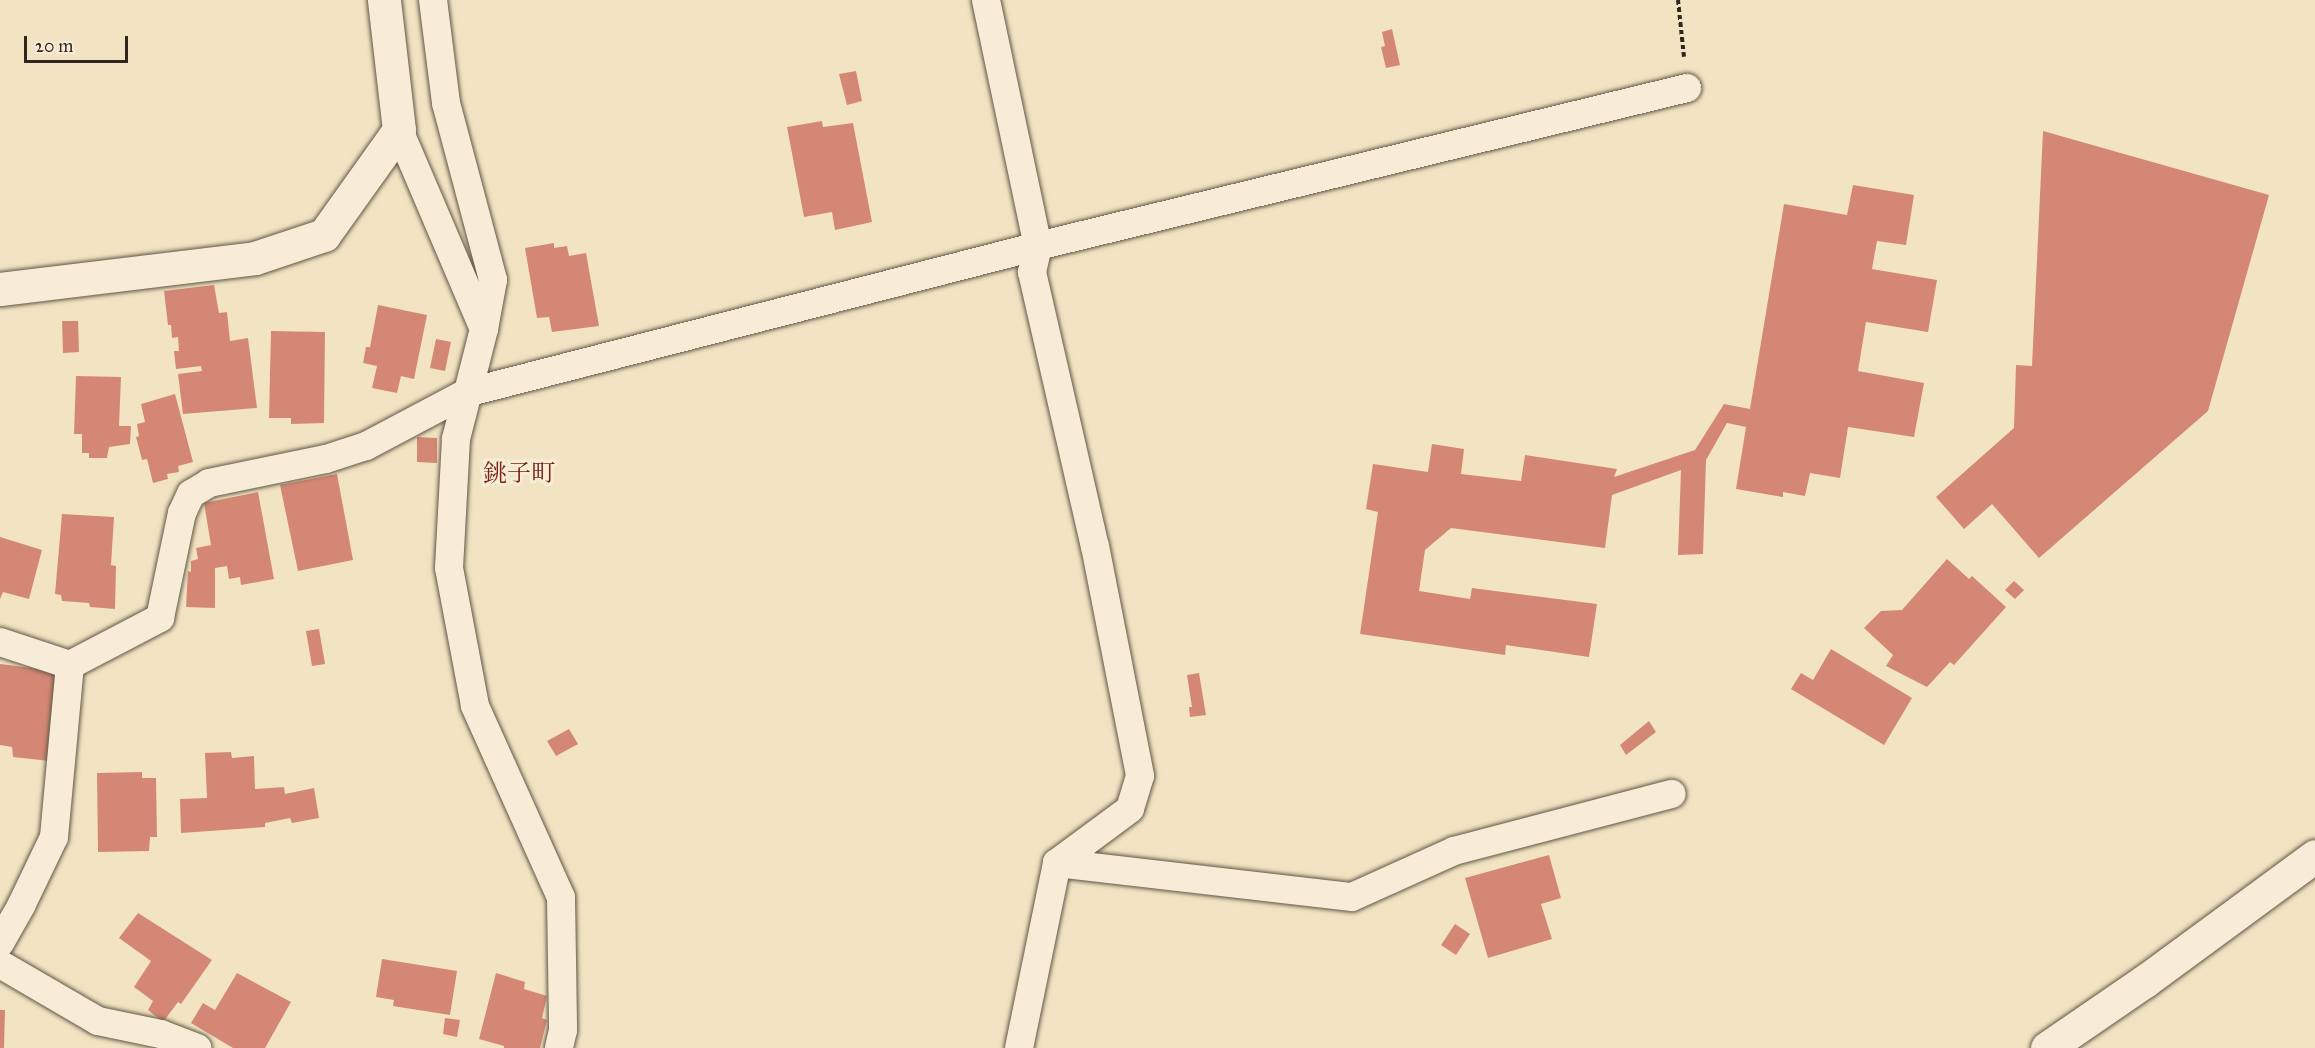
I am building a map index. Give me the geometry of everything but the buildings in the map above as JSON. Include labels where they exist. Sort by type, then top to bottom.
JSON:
[{"type":"street","points":[[384,0],[399,130],[484,329]]},
{"type":"street","points":[[433,0],[446,102],[493,280],[484,329],[456,439],[448,567],[476,706],[561,897],[563,1030],[559,1048]]},
{"type":"street","points":[[986,0],[1038,246],[1032,272],[1095,546],[1140,776],[1130,809],[1057,863],[1019,1048]]},
{"type":"street","points":[[0,642],[70,665],[160,618],[182,513],[191,494],[209,483],[326,459],[366,446],[466,393],[1038,246],[1687,88]]},
{"type":"street","points":[[0,289],[255,258],[324,236],[399,130]]},
{"type":"street","points":[[0,943],[21,906],[54,837],[70,665]]},
{"type":"street","points":[[1057,863],[1352,897],[1454,851],[1672,794]]},
{"type":"street","points":[[2048,1048],[2145,981],[2315,856]]},
{"type":"street","points":[[0,964],[98,1021],[160,1034],[197,1048]]},
{"type":"path","points":[[1678,0],[1687,88]]},
{"type":"district","name":"銚子町","points":[[519,474]]}]
